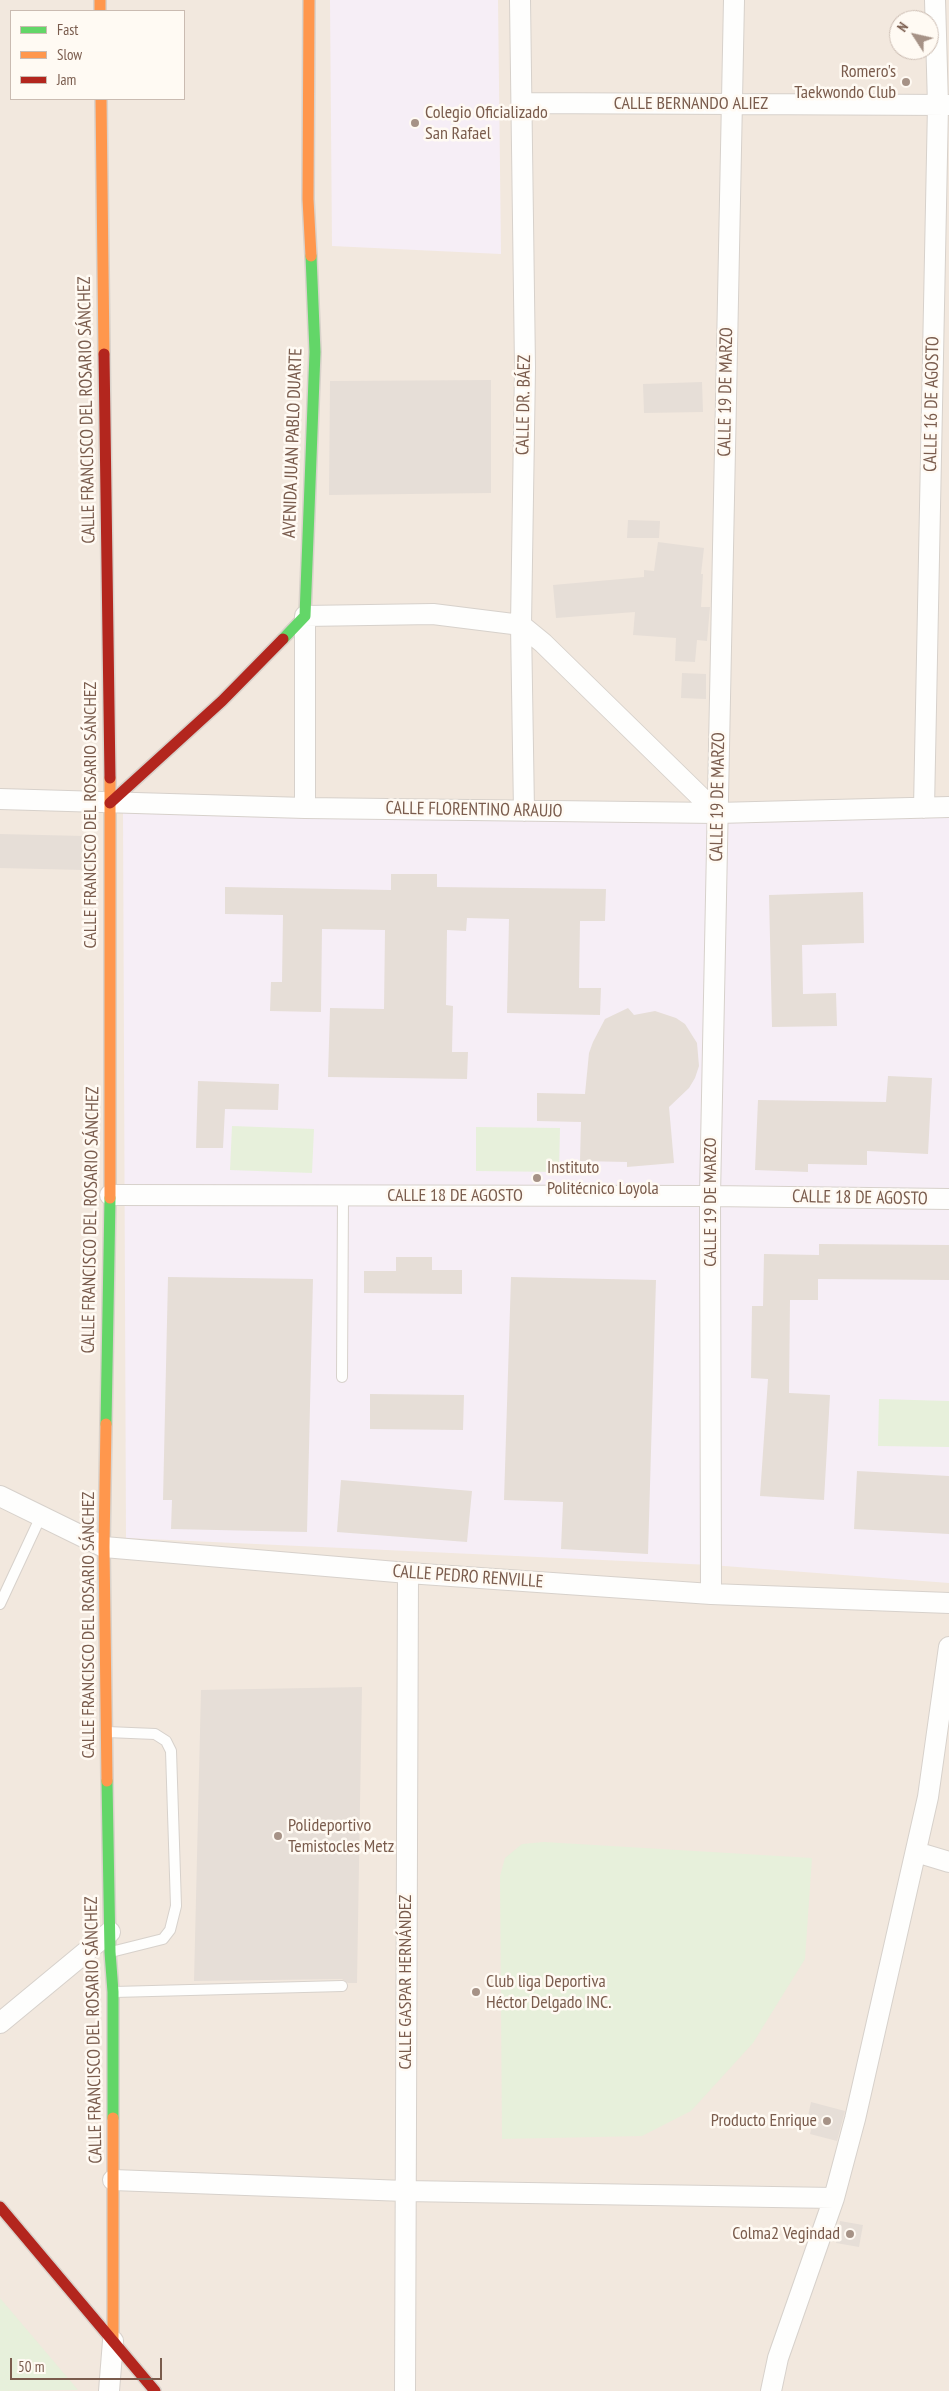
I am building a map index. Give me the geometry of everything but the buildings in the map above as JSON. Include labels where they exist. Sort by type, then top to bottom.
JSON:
[{"type":"street","name":"AVENIDA JUAN PABLO DUARTE","points":[[305,616],[314,352],[308,199],[309,0]]},
{"type":"street","name":"CALLE DR. BÁEZ","points":[[520,0],[525,366],[521,625],[524,811]]},
{"type":"street","name":"CALLE 19 DE MARZO","points":[[711,1594],[710,1196],[734,0]]},
{"type":"street","name":"CALLE 16 DE AGOSTO","points":[[924,808],[943,105],[935,0]]},
{"type":"street","name":"CALLE FRANCISCO DEL ROSARIO SÁNCHEZ","points":[[101,100],[110,803],[110,1195],[104,1547],[110,1952],[113,1992],[113,2341]]},
{"type":"street","name":"CALLE BERNANDO ALIEZ","points":[[522,103],[943,105]]},
{"type":"street","points":[[110,803],[222,701],[305,616],[432,614],[521,625],[543,643],[717,813]]},
{"type":"street","points":[[305,616],[306,808]]},
{"type":"street","name":"CALLE FLORENTINO ARAUJO","points":[[0,799],[306,808],[717,813],[949,807]]},
{"type":"street","name":"CALLE 18 DE AGOSTO","points":[[110,1195],[710,1196],[949,1199]]},
{"type":"street","name":"CALLE PEDRO RENVILLE","points":[[0,1496],[104,1547],[408,1573],[711,1594],[949,1603]]},
{"type":"street","name":"CALLE GASPAR HERNÁNDEZ","points":[[405,2391],[408,1573]]},
{"type":"street","points":[[771,2391],[778,2358],[834,2198],[855,2119],[928,1796],[949,1647]]},
{"type":"street","points":[[916,1852],[949,1862]]},
{"type":"street","points":[[0,2023],[110,1932]]},
{"type":"street","points":[[114,2180],[405,2191],[834,2198]]},
{"type":"street","points":[[0,2207],[155,2391]]},
{"type":"street","points":[[108,2391],[113,2341]]},
{"type":"lane","points":[[342,1377],[344,1196]]},
{"type":"lane","points":[[1,1597],[41,1516]]},
{"type":"lane","points":[[106,1732],[155,1734],[166,1741],[171,1751],[176,1906],[170,1930],[164,1939],[110,1952]]},
{"type":"lane","points":[[113,1992],[342,1986]]},
{"type":"shaded area","points":[[0,0],[949,0],[949,2391],[0,2391]]},
{"type":"shaded area","name":"Colegio Oficializado San Rafael","points":[[330,0],[498,0],[501,254],[332,246]]},
{"type":"shaded area","name":"Instituto Politécnico Loyola","points":[[123,811],[949,818],[949,1583],[711,1565],[126,1538]]},
{"type":"green space","points":[[232,1126],[314,1129],[312,1173],[230,1170]]},
{"type":"green space","points":[[476,1127],[560,1128],[559,1172],[476,1171]]},
{"type":"green space","points":[[879,1399],[949,1401],[949,1447],[878,1446]]},
{"type":"green space","points":[[544,1842],[812,1858],[805,1959],[753,2043],[691,2111],[642,2136],[502,2139],[500,1876],[505,1858],[522,1844]]},
{"type":"green space","points":[[0,2298],[78,2390],[0,2391]]},
{"type":"traffic: fast","points":[[283,639],[305,616],[315,352],[311,256]]},
{"type":"traffic: fast","points":[[106,1424],[110,1198]]},
{"type":"traffic: fast","points":[[107,1781],[110,1952],[113,1992],[113,2118]]},
{"type":"traffic: slow","points":[[100,0],[100,10]]},
{"type":"traffic: slow","points":[[309,0],[308,199],[311,256]]},
{"type":"traffic: slow","points":[[101,100],[104,354]]},
{"type":"traffic: slow","points":[[110,778],[110,1198]]},
{"type":"traffic: slow","points":[[106,1424],[104,1547],[107,1781]]},
{"type":"traffic: slow","points":[[113,2118],[113,2341]]},
{"type":"traffic: jam","points":[[104,354],[110,778]]},
{"type":"traffic: jam","points":[[110,803],[222,701],[283,639]]},
{"type":"traffic: jam","points":[[0,2207],[155,2391]]},
{"type":"place","name":"Romero's Taekwondo Club","points":[[906,82]]},
{"type":"place","name":"Colegio Oficializado San Rafael","points":[[415,123]]},
{"type":"place","name":"Instituto Politécnico Loyola","points":[[537,1178]]},
{"type":"place","name":"Polideportivo Temistocles Metz","points":[[278,1836]]},
{"type":"place","name":"Club liga Deportiva Héctor Delgado INC.","points":[[476,1992]]},
{"type":"place","name":"Producto Enrique","points":[[827,2121]]},
{"type":"place","name":"Colma2 Vegindad","points":[[850,2234]]}]
